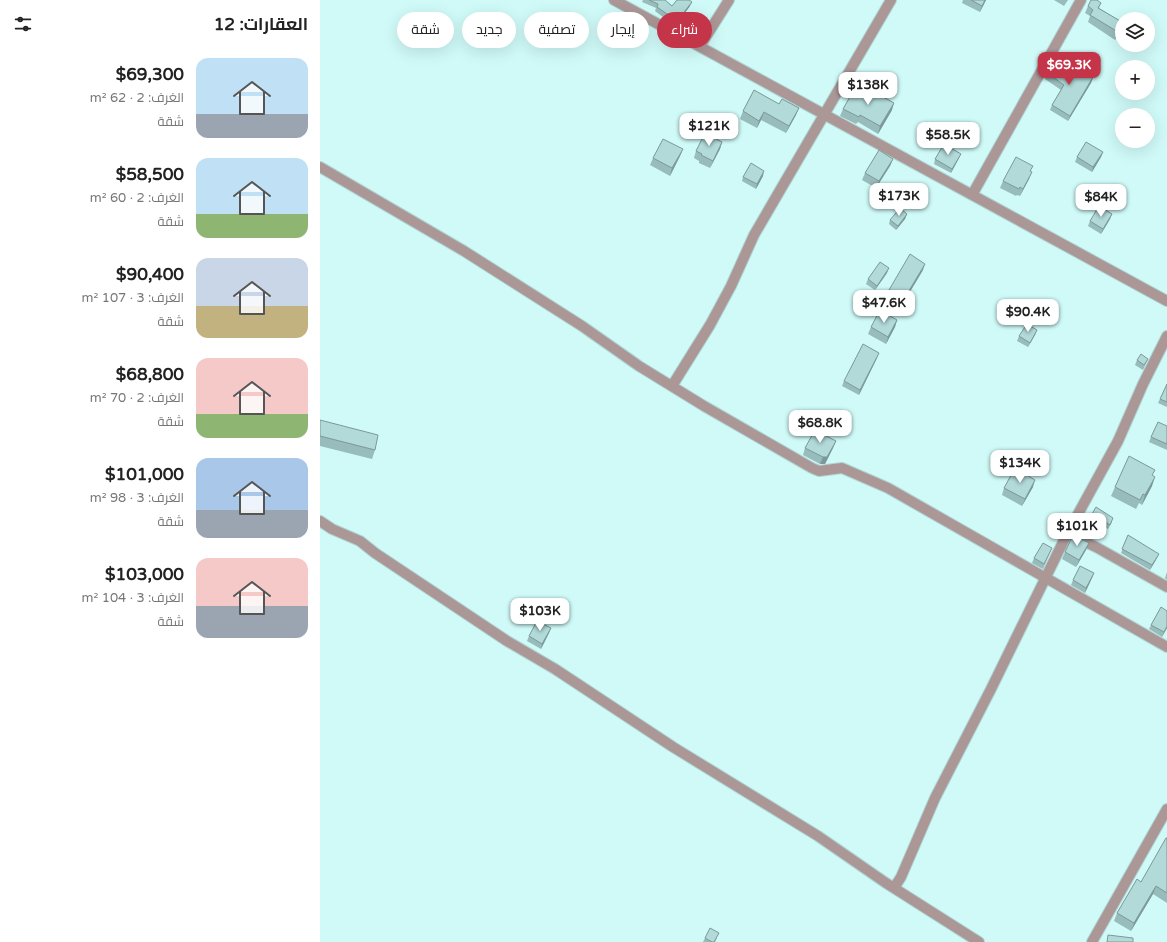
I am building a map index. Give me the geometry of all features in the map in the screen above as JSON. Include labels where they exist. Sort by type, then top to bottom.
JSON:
[{"type":"street","points":[[614,0],[657,23]]},
{"type":"street","points":[[712,27],[729,0]]},
{"type":"street","points":[[672,386],[710,325],[731,286],[754,235],[891,0]]},
{"type":"street","points":[[972,195],[1081,0]]},
{"type":"street","points":[[704,48],[1167,301]]},
{"type":"street","points":[[320,167],[464,251],[582,326],[639,366],[704,406],[812,468],[819,471],[842,468],[888,488],[1045,579],[1167,647]]},
{"type":"street","points":[[894,888],[901,878],[934,798],[991,689],[1067,534],[1118,441],[1143,384],[1167,336]]},
{"type":"street","points":[[320,521],[332,529],[360,541],[375,553],[507,641],[555,669],[673,747],[818,836],[894,888],[979,942]]},
{"type":"street","points":[[1067,534],[1096,547],[1167,587]]},
{"type":"street","points":[[1092,942],[1167,809]]},
{"type":"building","points":[[649,0],[665,0],[672,6],[677,0],[689,0],[692,2],[684,12],[664,12],[657,7],[658,4]]},
{"type":"building","points":[[971,0],[985,0],[982,6]]},
{"type":"building","points":[[1091,0],[1097,0],[1101,3],[1098,8],[1115,18],[1115,30],[1090,15],[1093,10],[1088,6]]},
{"type":"building","points":[[1057,58],[1075,70],[1076,67],[1093,77],[1070,116],[1052,105],[1064,85],[1047,73]]},
{"type":"building","points":[[856,86],[876,98],[878,94],[894,103],[880,126],[860,115],[859,117],[843,109]]},
{"type":"building","points":[[754,90],[779,104],[782,99],[799,108],[789,126],[764,112],[759,121],[743,111]]},
{"type":"building","points":[[705,133],[722,142],[713,161],[696,151]]},
{"type":"building","points":[[663,139],[683,149],[672,168],[653,158]]},
{"type":"building","points":[[1086,142],[1103,152],[1093,167],[1077,157]]},
{"type":"building","points":[[944,144],[961,154],[952,169],[935,159]]},
{"type":"building","points":[[879,150],[893,159],[879,181],[865,173]]},
{"type":"building","points":[[1016,157],[1033,166],[1030,171],[1032,172],[1023,189],[1020,187],[1019,189],[1003,181]]},
{"type":"building","points":[[751,163],[764,171],[757,184],[743,177]]},
{"type":"building","points":[[1099,206],[1112,214],[1103,229],[1090,221]]},
{"type":"building","points":[[900,208],[907,214],[898,226],[890,220]]},
{"type":"building","points":[[910,254],[925,264],[904,299],[889,290]]},
{"type":"building","points":[[880,262],[889,268],[877,286],[868,279]]},
{"type":"building","points":[[880,310],[897,320],[888,337],[871,327]]},
{"type":"building","points":[[1027,324],[1037,330],[1030,343],[1019,336]]},
{"type":"building","points":[[863,344],[879,353],[860,390],[844,381]]},
{"type":"building","points":[[1141,354],[1148,359],[1144,365],[1137,360]]},
{"type":"building","points":[[1167,384],[1167,402],[1160,399]]},
{"type":"building","points":[[320,420],[378,435],[375,450],[320,436]]},
{"type":"building","points":[[1158,422],[1167,426],[1167,444],[1151,437]]},
{"type":"building","points":[[815,430],[836,441],[827,457],[823,457],[805,448]]},
{"type":"building","points":[[1129,456],[1155,470],[1152,475],[1155,477],[1145,495],[1143,494],[1140,500],[1115,487]]},
{"type":"building","points":[[1015,468],[1035,480],[1025,499],[1004,488]]},
{"type":"building","points":[[1096,507],[1113,518],[1110,525],[1092,514]]},
{"type":"building","points":[[1073,535],[1089,543],[1079,560],[1065,552]]},
{"type":"building","points":[[1128,535],[1159,554],[1152,565],[1122,549]]},
{"type":"building","points":[[1043,543],[1052,548],[1044,564],[1034,558]]},
{"type":"building","points":[[1080,566],[1094,573],[1086,588],[1073,580]]},
{"type":"building","points":[[1161,607],[1167,611],[1167,626],[1164,632],[1151,625]]},
{"type":"building","points":[[537,621],[551,628],[542,644],[529,636]]},
{"type":"building","points":[[1166,838],[1167,893],[1156,886],[1134,923],[1117,913],[1137,879],[1141,882]]},
{"type":"building","points":[[710,928],[719,933],[714,942],[705,938]]},
{"type":"building","points":[[1108,935],[1133,938],[1133,942],[1107,942]]}]
